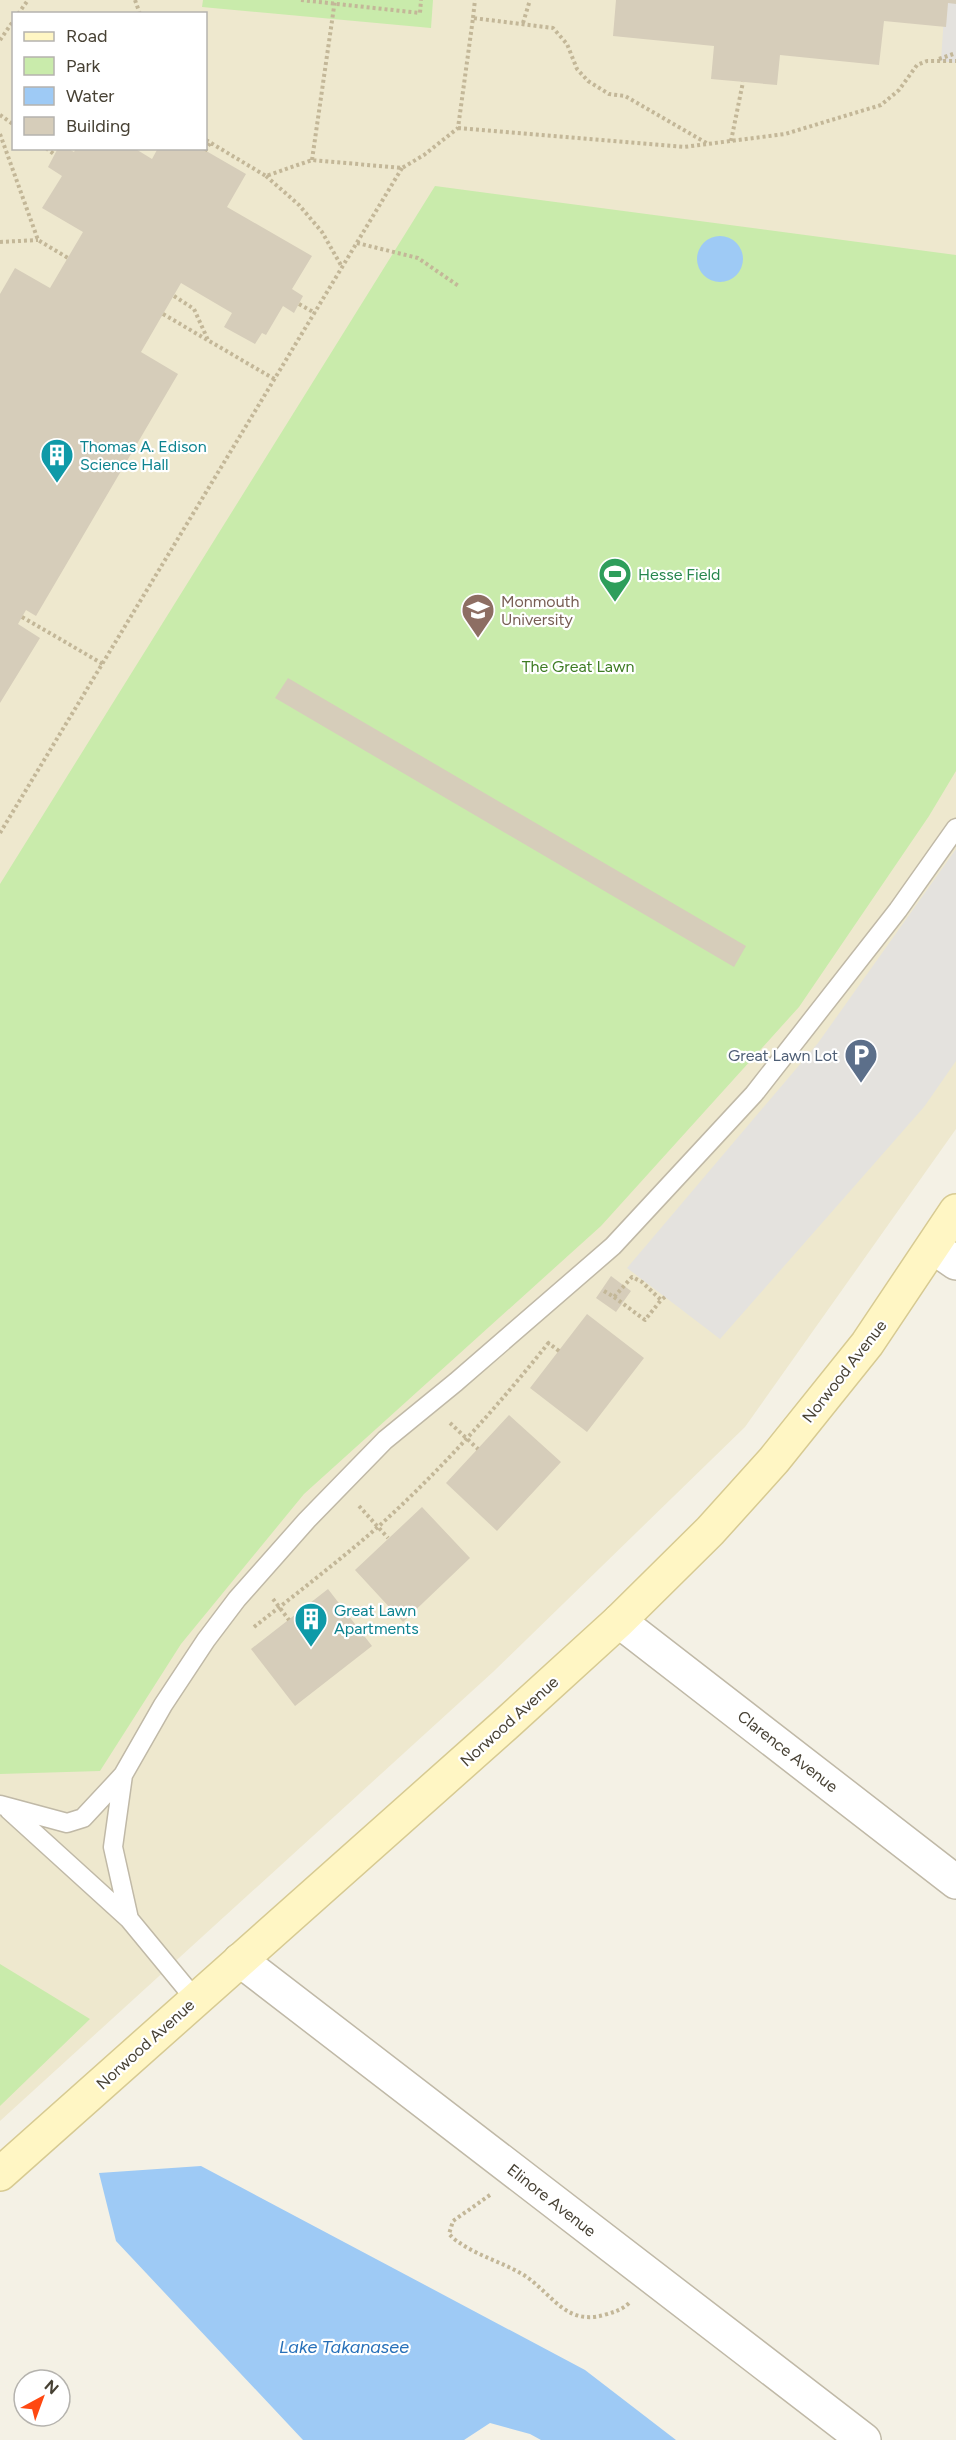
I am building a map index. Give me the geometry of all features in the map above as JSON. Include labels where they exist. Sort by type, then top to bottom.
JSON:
[{"type":"main road","name":"Norwood Avenue","points":[[0,2174],[506,1724],[619,1621],[710,1531],[774,1460],[867,1344],[944,1255],[956,1212]]},
{"type":"street","name":"Clarence Avenue","points":[[619,1621],[956,1882]]},
{"type":"street","name":"Elinore Avenue","points":[[240,1960],[864,2440]]},
{"type":"lane","points":[[4,1807],[67,1823],[82,1818],[123,1775],[163,1705],[218,1623],[237,1599],[339,1486],[385,1440],[613,1246],[754,1094],[898,910],[956,828]]},
{"type":"lane","points":[[123,1775],[113,1847],[129,1919]]},
{"type":"lane","points":[[4,1807],[129,1919],[195,1999]]},
{"type":"path","points":[[301,0],[420,13],[422,0]]},
{"type":"path","points":[[458,128],[475,0]]},
{"type":"path","points":[[523,23],[530,0]]},
{"type":"path","points":[[312,160],[335,2]]},
{"type":"path","points":[[473,18],[553,28],[567,44],[577,69],[588,81],[609,94],[625,96],[708,144]]},
{"type":"path","points":[[0,39],[12,27]]},
{"type":"path","points":[[0,833],[276,380],[402,168],[424,155],[458,128],[684,147],[785,135],[881,105],[899,90],[917,65],[956,53]]},
{"type":"path","points":[[936,60],[956,62]]},
{"type":"path","points":[[731,141],[743,82]]},
{"type":"path","points":[[0,134],[38,240]]},
{"type":"path","points":[[208,141],[266,176],[299,206],[322,232],[342,267]]},
{"type":"path","points":[[49,150],[55,155]]},
{"type":"path","points":[[266,176],[312,160],[402,168]]},
{"type":"path","points":[[0,242],[38,240],[68,258]]},
{"type":"path","points":[[357,243],[418,258],[460,287]]},
{"type":"path","points":[[174,296],[194,309],[209,341]]},
{"type":"path","points":[[299,304],[315,313]]},
{"type":"path","points":[[163,314],[276,380]]},
{"type":"path","points":[[22,617],[103,664]]},
{"type":"path","points":[[595,1286],[645,1320],[663,1299],[632,1277],[614,1297]]},
{"type":"path","points":[[245,1634],[379,1526],[466,1438],[519,1379],[555,1334]]},
{"type":"path","points":[[429,1403],[478,1449]]},
{"type":"path","points":[[339,1486],[388,1538]]},
{"type":"path","points":[[279,1607],[289,1620]]},
{"type":"path","points":[[522,2176],[462,2213],[450,2227],[449,2234],[485,2259],[521,2273],[563,2308],[582,2318],[592,2318],[625,2307],[650,2275]]},
{"type":"shaded area","name":"Monmouth University","points":[[0,0],[956,0],[956,1129],[745,1427],[493,1672],[0,2121]]},
{"type":"shaded area","points":[[945,0],[956,0],[956,63],[941,61]]},
{"type":"shaded area","name":"Great Lawn Lot","points":[[956,849],[956,1061],[924,1107],[720,1339],[627,1268],[818,1043]]},
{"type":"green space","points":[[203,0],[433,0],[431,28],[202,7]]},
{"type":"green space","name":"The Great Lawn","points":[[435,186],[956,255],[956,771],[929,816],[799,1007],[601,1226],[304,1494],[181,1644],[100,1771],[0,1774],[0,884]]},
{"type":"green space","points":[[0,1964],[90,2019],[0,2106]]},
{"type":"water","points":[[725,236],[737,242],[742,250],[742,268],[737,276],[729,281],[715,282],[707,279],[700,272],[697,254],[700,246],[707,239]]},
{"type":"water","name":"Lake Takanasee","points":[[201,2166],[585,2370],[676,2440],[541,2440],[530,2434],[490,2423],[464,2440],[303,2440],[116,2241],[99,2173]]},
{"type":"building","points":[[616,0],[956,0],[956,4],[948,3],[946,27],[884,21],[879,65],[780,55],[777,85],[711,79],[714,46],[613,36]]},
{"type":"building","name":"Thomas A. Edison Science Hall","points":[[57,150],[74,152],[75,150],[137,150],[152,159],[157,150],[204,150],[246,174],[227,207],[312,256],[292,289],[303,296],[294,313],[283,306],[266,335],[262,333],[255,344],[224,327],[232,313],[181,283],[141,352],[178,374],[36,616],[26,610],[18,624],[40,638],[0,703],[0,294],[15,268],[50,288],[83,232],[42,208],[62,176],[48,167]]},
{"type":"building","points":[[288,678],[746,946],[734,967],[275,698]]},
{"type":"building","points":[[611,1276],[631,1291],[616,1312],[596,1298]]},
{"type":"building","points":[[587,1314],[644,1358],[587,1432],[530,1388]]},
{"type":"building","points":[[509,1415],[561,1462],[497,1531],[446,1483]]},
{"type":"building","name":"Great Lawn Apartments","points":[[422,1507],[470,1558],[403,1622],[355,1570]]},
{"type":"building","name":"Great Lawn Apartments","points":[[328,1589],[372,1646],[295,1706],[251,1649]]},
{"type":"place","name":"Thomas A. Edison Science Hall","points":[[57,484]]},
{"type":"place","name":"Hesse Field","points":[[615,603]]},
{"type":"place","name":"Monmouth University","points":[[478,639]]},
{"type":"place","name":"Great Lawn Lot","points":[[861,1084]]},
{"type":"place","name":"Great Lawn Apartments","points":[[311,1648]]}]
